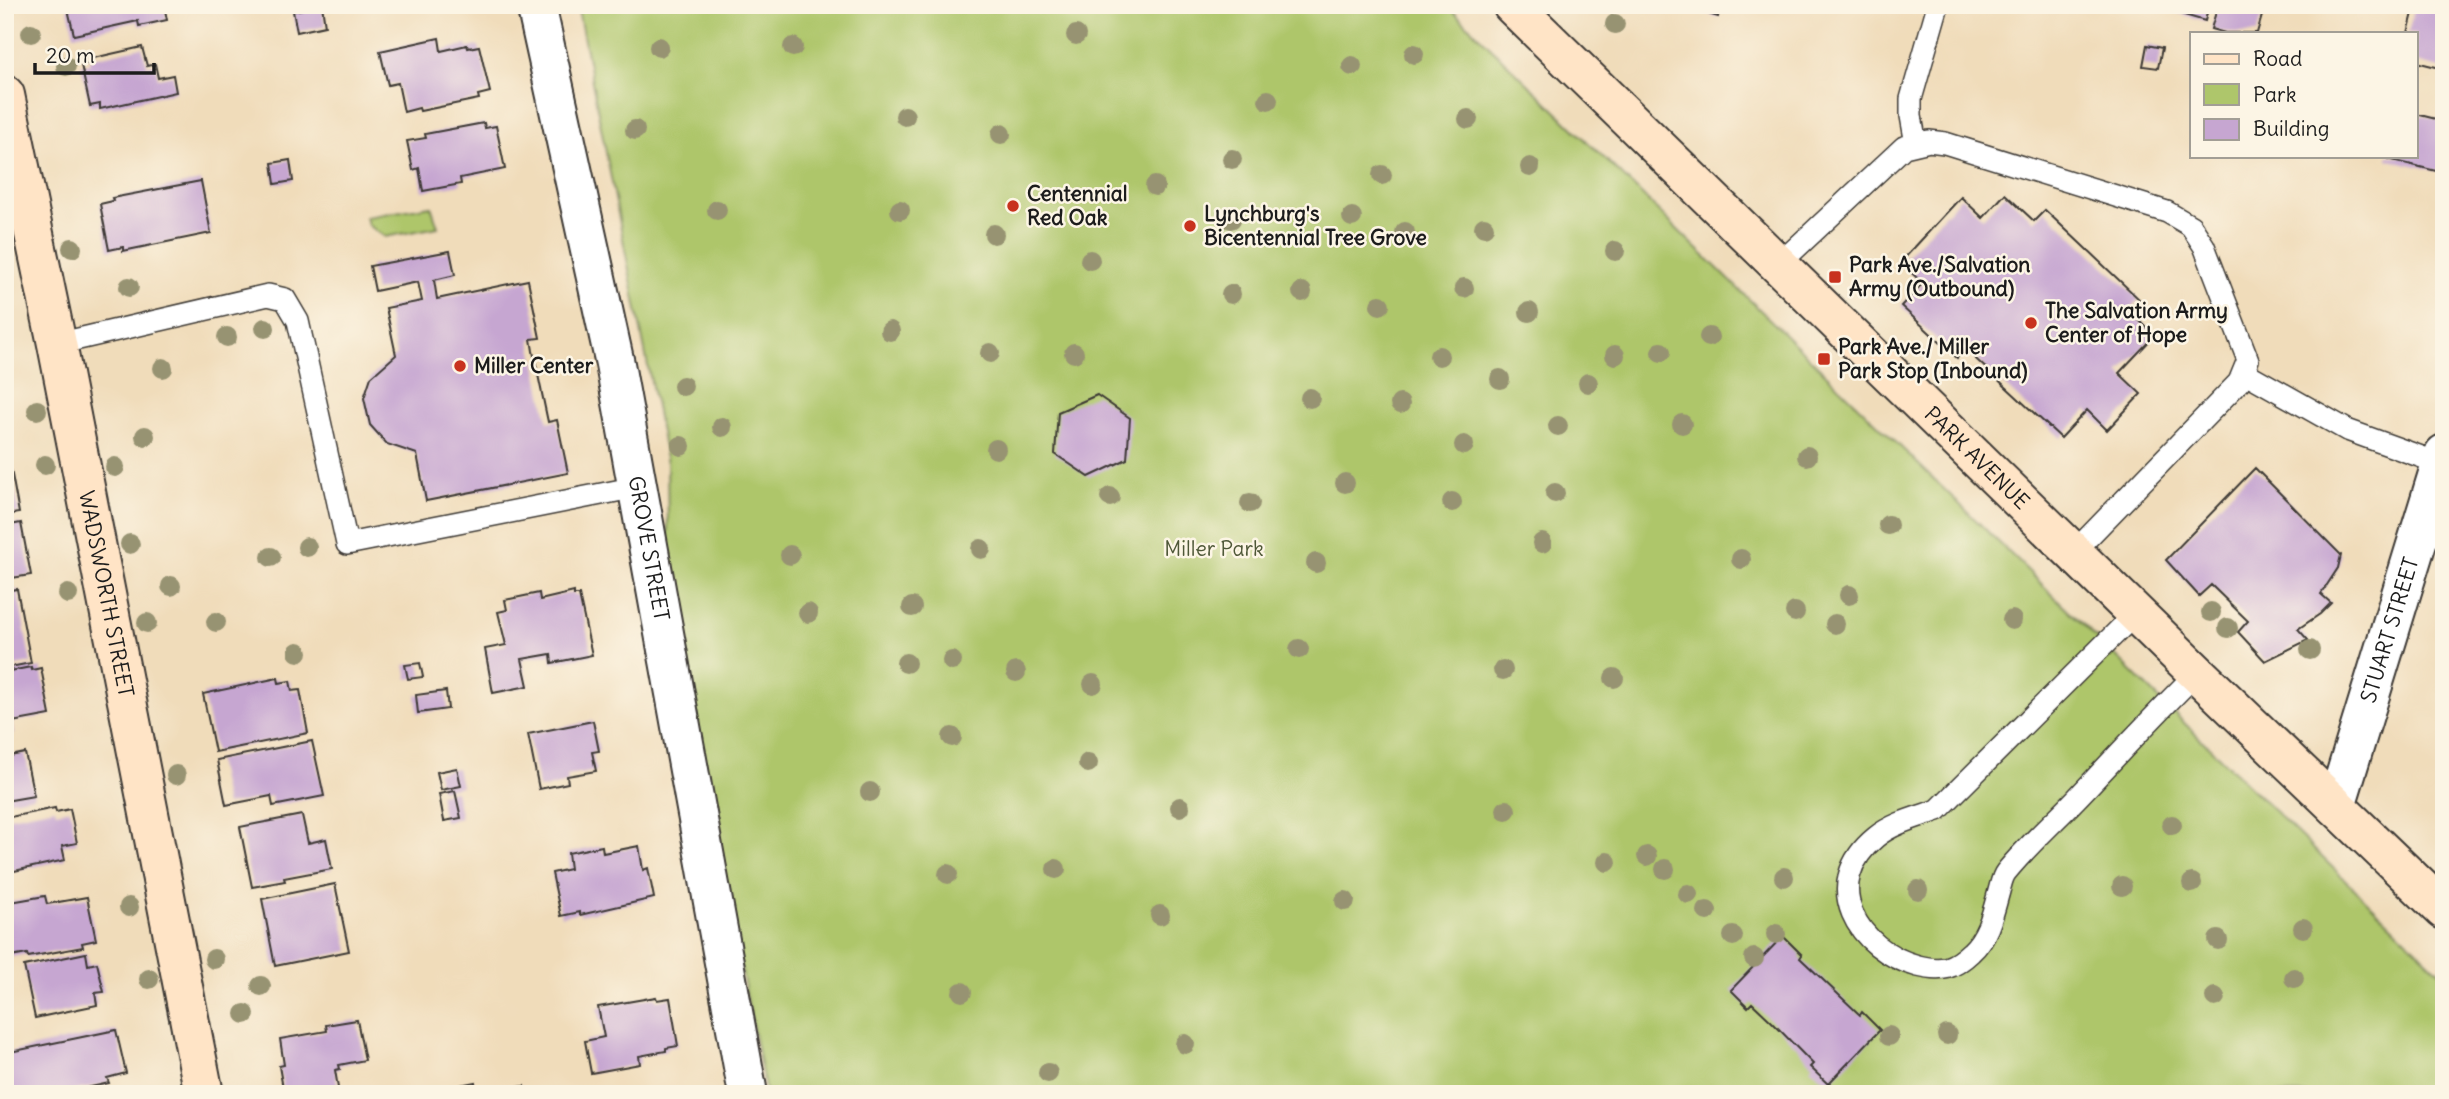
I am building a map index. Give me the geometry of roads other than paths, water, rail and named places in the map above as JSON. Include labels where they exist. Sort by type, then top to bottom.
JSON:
[{"type":"main road","name":"PARK AVENUE","points":[[1512,5],[2444,911]]},
{"type":"main road","name":"WADSWORTH STREET","points":[[5,95],[57,344],[204,1094]]},
{"type":"street","name":"GROVE STREET","points":[[536,5],[615,364],[748,1094]]},
{"type":"street","name":"STUART STREET","points":[[2336,806],[2442,459]]},
{"type":"lane","points":[[1916,144],[1911,99],[1938,5]]},
{"type":"lane","points":[[1778,265],[1904,147],[1929,141],[1945,143],[2167,212],[2190,226],[2204,246],[2248,360],[2244,372],[2239,382],[2073,553]]},
{"type":"lane","points":[[57,344],[268,295],[285,299],[298,321],[347,544],[637,488]]},
{"type":"lane","points":[[2244,372],[2347,430],[2442,459]]},
{"type":"lane","points":[[2136,614],[1938,810],[1899,824],[1876,836],[1859,855],[1852,866],[1847,895],[1852,917],[1871,943],[1901,962],[1931,969],[1952,968],[1973,950],[1990,925],[2004,874],[2197,673]]},
{"type":"place","name":"Centennial Red Oak","points":[[1013,206]]},
{"type":"place","name":"Lynchburg's Bicentennial Tree Grove","points":[[1190,226]]},
{"type":"place","name":"Park Ave./Salvation Army (Outbound)","points":[[1835,277]]},
{"type":"place","name":"The Salvation Army Center of Hope","points":[[2031,323]]},
{"type":"place","name":"Park Ave./ Miller Park Stop (Inbound)","points":[[1824,359]]},
{"type":"place","name":"Miller Center","points":[[460,366]]},
{"type":"park label","name":"Miller Park","points":[[1214,549]]}]
